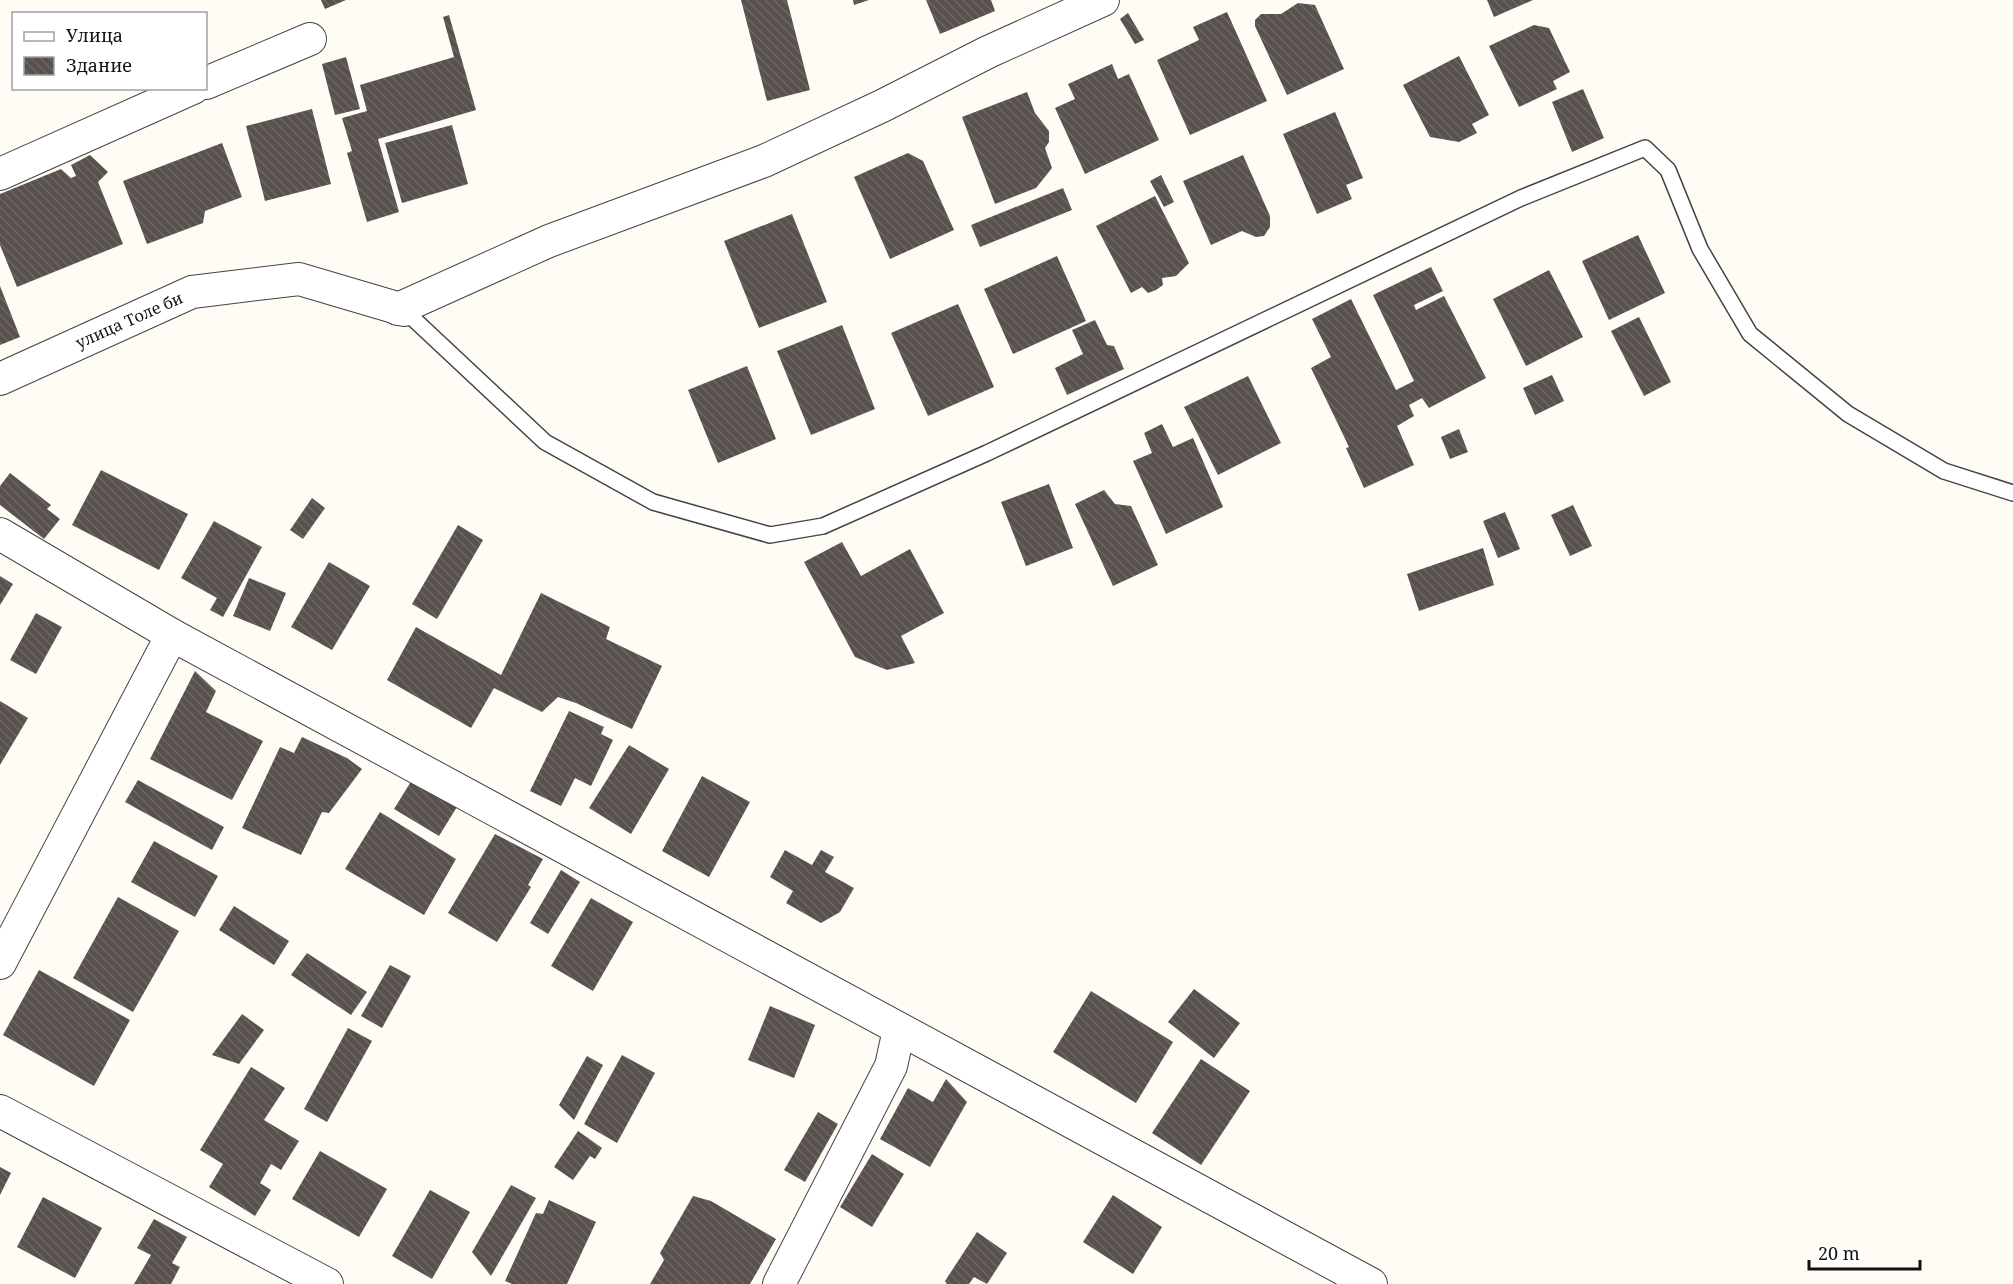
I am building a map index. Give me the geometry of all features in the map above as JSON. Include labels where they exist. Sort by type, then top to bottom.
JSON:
[{"type":"street","points":[[401,310],[549,241],[764,161],[882,106],[988,52],[1103,0]]},
{"type":"street","points":[[207,83],[310,39]]},
{"type":"street","points":[[0,174],[189,90]]},
{"type":"street","name":"улица Толе би","points":[[0,379],[192,292],[299,279],[401,310]]},
{"type":"street","points":[[0,534],[172,635],[1371,1284]]},
{"type":"street","points":[[0,963],[172,635]]},
{"type":"street","points":[[778,1284],[891,1066],[899,1030]]},
{"type":"street","points":[[0,1112],[327,1284]]},
{"type":"lane","points":[[401,310],[545,442],[653,502],[770,535],[823,526],[987,453],[1521,198],[1645,148],[1668,170],[1700,249],[1750,334],[1848,414],[1944,471],[2013,493]]},
{"type":"building","points":[[321,0],[346,0],[325,9]]},
{"type":"building","points":[[741,0],[787,0],[810,90],[767,101]]},
{"type":"building","points":[[853,0],[869,0],[854,5]]},
{"type":"building","points":[[926,0],[991,0],[995,11],[940,34]]},
{"type":"building","points":[[1487,0],[1533,0],[1494,17]]},
{"type":"building","points":[[1298,3],[1315,5],[1344,69],[1287,95],[1255,26],[1255,20],[1261,14],[1281,14]]},
{"type":"building","points":[[1227,12],[1267,101],[1190,135],[1157,60],[1199,40],[1193,27]]},
{"type":"building","points":[[1128,13],[1144,40],[1135,44],[1120,19]]},
{"type":"building","points":[[449,15],[476,110],[378,139],[399,212],[367,222],[347,153],[352,151],[342,118],[367,111],[360,85],[454,57],[443,17]]},
{"type":"building","points":[[1534,25],[1549,28],[1570,72],[1553,81],[1557,89],[1519,107],[1489,46]]},
{"type":"building","points":[[1459,56],[1489,115],[1472,124],[1477,133],[1459,142],[1430,137],[1403,85]]},
{"type":"building","points":[[346,57],[360,109],[335,115],[322,64]]},
{"type":"building","points":[[1112,64],[1118,79],[1129,74],[1159,140],[1085,174],[1055,108],[1075,99],[1068,84]]},
{"type":"building","points":[[1583,89],[1604,138],[1572,152],[1552,102]]},
{"type":"building","points":[[1027,92],[1035,113],[1049,131],[1049,142],[1045,148],[1052,168],[1036,188],[995,204],[962,117]]},
{"type":"building","points":[[312,109],[331,184],[265,201],[246,126]]},
{"type":"building","points":[[1335,112],[1363,178],[1346,185],[1352,199],[1317,214],[1283,134]]},
{"type":"building","points":[[452,125],[468,184],[402,203],[385,143]]},
{"type":"building","points":[[222,143],[242,197],[205,211],[203,223],[147,244],[123,181]]},
{"type":"building","points":[[908,153],[923,161],[954,230],[890,259],[854,177]]},
{"type":"building","points":[[90,155],[108,172],[98,182],[123,244],[17,287],[0,245],[0,194],[61,169],[71,178],[76,176],[71,165]]},
{"type":"building","points":[[1243,155],[1270,216],[1270,227],[1264,236],[1256,237],[1242,231],[1211,245],[1183,181]]},
{"type":"building","points":[[1161,175],[1174,202],[1164,207],[1150,181]]},
{"type":"building","points":[[1063,188],[1072,210],[980,247],[971,225]]},
{"type":"building","points":[[1155,196],[1189,263],[1176,276],[1162,278],[1163,285],[1156,290],[1148,293],[1142,287],[1131,293],[1096,226]]},
{"type":"building","points":[[792,214],[827,302],[759,328],[724,241]]},
{"type":"building","points":[[1638,235],[1665,293],[1609,320],[1582,261]]},
{"type":"building","points":[[1057,256],[1086,321],[1013,354],[984,289]]},
{"type":"building","points":[[1431,267],[1443,291],[1414,305],[1416,310],[1444,296],[1486,378],[1429,408],[1422,398],[1409,405],[1414,416],[1397,426],[1414,465],[1364,488],[1346,448],[1349,447],[1311,368],[1331,357],[1312,319],[1351,299],[1396,390],[1414,381],[1373,295]]},
{"type":"building","points":[[1549,270],[1583,337],[1526,366],[1493,299]]},
{"type":"building","points":[[0,286],[20,337],[0,345]]},
{"type":"building","points":[[958,304],[994,387],[928,416],[891,333]]},
{"type":"building","points":[[1639,317],[1671,382],[1644,396],[1611,331]]},
{"type":"building","points":[[1095,320],[1107,345],[1114,346],[1124,369],[1067,395],[1055,368],[1083,354],[1072,330]]},
{"type":"building","points":[[842,325],[875,409],[811,435],[777,351]]},
{"type":"building","points":[[747,366],[776,439],[718,463],[688,390]]},
{"type":"building","points":[[1552,375],[1564,401],[1535,415],[1523,388]]},
{"type":"building","points":[[1248,376],[1281,443],[1218,475],[1184,407]]},
{"type":"building","points":[[1162,424],[1173,447],[1193,438],[1223,507],[1166,534],[1133,461],[1152,453],[1144,433]]},
{"type":"building","points":[[1459,429],[1468,452],[1450,459],[1441,437]]},
{"type":"building","points":[[101,470],[188,514],[159,570],[72,525]]},
{"type":"building","points":[[10,473],[51,505],[47,509],[60,519],[44,539],[0,505],[0,486]]},
{"type":"building","points":[[1049,484],[1073,548],[1026,566],[1001,502]]},
{"type":"building","points":[[1104,490],[1115,504],[1131,506],[1158,565],[1113,586],[1075,504]]},
{"type":"building","points":[[312,498],[325,508],[303,539],[290,530]]},
{"type":"building","points":[[1573,505],[1592,546],[1570,556],[1551,515]]},
{"type":"building","points":[[1505,512],[1520,549],[1498,558],[1483,521]]},
{"type":"building","points":[[214,521],[262,547],[223,617],[210,610],[217,598],[181,578]]},
{"type":"building","points":[[458,525],[483,540],[437,619],[412,604]]},
{"type":"building","points":[[842,542],[861,576],[910,549],[944,613],[901,636],[915,663],[887,670],[855,657],[804,562]]},
{"type":"building","points":[[1483,548],[1494,585],[1419,611],[1407,574]]},
{"type":"building","points":[[329,562],[370,586],[332,650],[291,627]]},
{"type":"building","points":[[0,576],[13,584],[0,605]]},
{"type":"building","points":[[249,578],[286,593],[270,631],[233,616]]},
{"type":"building","points":[[541,593],[610,627],[606,639],[662,666],[632,729],[558,697],[542,712],[494,688],[471,728],[387,680],[416,627],[501,675]]},
{"type":"building","points":[[36,613],[62,627],[36,674],[10,660]]},
{"type":"building","points":[[195,671],[216,691],[206,712],[263,741],[232,800],[150,759]]},
{"type":"building","points":[[0,701],[28,718],[0,765]]},
{"type":"building","points":[[569,711],[604,727],[601,734],[613,740],[591,786],[575,778],[561,806],[530,791]]},
{"type":"building","points":[[302,737],[347,758],[362,769],[329,813],[322,812],[301,855],[242,828],[280,747],[294,753]]},
{"type":"building","points":[[629,745],[669,769],[631,834],[589,808]]},
{"type":"building","points":[[415,775],[460,802],[439,836],[394,809]]},
{"type":"building","points":[[702,776],[750,802],[709,877],[662,851]]},
{"type":"building","points":[[138,780],[224,827],[212,850],[125,802]]},
{"type":"building","points":[[380,812],[456,859],[424,915],[345,869]]},
{"type":"building","points":[[495,834],[543,859],[528,885],[531,887],[497,942],[448,913]]},
{"type":"building","points":[[154,841],[218,876],[195,917],[131,882]]},
{"type":"building","points":[[785,850],[812,865],[821,850],[834,857],[825,872],[854,888],[840,912],[821,923],[786,903],[793,891],[770,877]]},
{"type":"building","points":[[561,870],[580,882],[548,934],[530,923]]},
{"type":"building","points":[[118,897],[179,931],[133,1012],[73,978]]},
{"type":"building","points":[[591,898],[633,922],[593,991],[551,966]]},
{"type":"building","points":[[234,906],[289,941],[274,965],[219,930]]},
{"type":"building","points":[[307,953],[367,992],[351,1015],[291,975]]},
{"type":"building","points":[[390,965],[411,976],[382,1028],[361,1016]]},
{"type":"building","points":[[39,970],[130,1020],[94,1086],[3,1035]]},
{"type":"building","points":[[1194,989],[1240,1023],[1214,1058],[1168,1022]]},
{"type":"building","points":[[1091,991],[1173,1042],[1136,1103],[1053,1052]]},
{"type":"building","points":[[770,1006],[815,1025],[794,1078],[748,1060]]},
{"type":"building","points":[[242,1014],[264,1030],[239,1064],[212,1055]]},
{"type":"building","points":[[348,1028],[372,1041],[327,1122],[304,1109]]},
{"type":"building","points":[[622,1055],[655,1073],[617,1143],[584,1124]]},
{"type":"building","points":[[587,1056],[603,1065],[574,1120],[559,1105]]},
{"type":"building","points":[[1201,1059],[1250,1091],[1201,1165],[1152,1133]]},
{"type":"building","points":[[251,1067],[285,1088],[264,1120],[299,1141],[281,1170],[271,1164],[260,1183],[271,1190],[255,1216],[209,1187],[223,1164],[200,1150]]},
{"type":"building","points":[[946,1079],[967,1102],[930,1167],[880,1139],[908,1088],[933,1102]]},
{"type":"building","points":[[818,1112],[838,1124],[805,1182],[784,1170]]},
{"type":"building","points":[[578,1131],[602,1148],[595,1159],[590,1156],[573,1180],[554,1167]]},
{"type":"building","points":[[320,1151],[387,1189],[359,1237],[292,1199]]},
{"type":"building","points":[[872,1154],[904,1174],[872,1227],[840,1207]]},
{"type":"building","points":[[0,1167],[11,1173],[0,1195]]},
{"type":"building","points":[[511,1185],[536,1198],[491,1276],[472,1252]]},
{"type":"building","points":[[430,1190],[470,1212],[432,1279],[392,1256]]},
{"type":"building","points":[[1113,1195],[1162,1227],[1133,1274],[1083,1242]]},
{"type":"building","points":[[693,1196],[711,1201],[776,1239],[750,1284],[650,1284],[664,1260],[660,1253]]},
{"type":"building","points":[[43,1197],[102,1228],[75,1278],[17,1247]]},
{"type":"building","points":[[549,1200],[596,1222],[567,1284],[512,1284],[505,1281],[536,1213],[543,1214]]},
{"type":"building","points":[[154,1219],[187,1237],[172,1263],[180,1267],[171,1284],[134,1284],[151,1255],[137,1248]]},
{"type":"building","points":[[977,1232],[1007,1253],[987,1284],[974,1277],[969,1284],[947,1284],[945,1281]]}]
